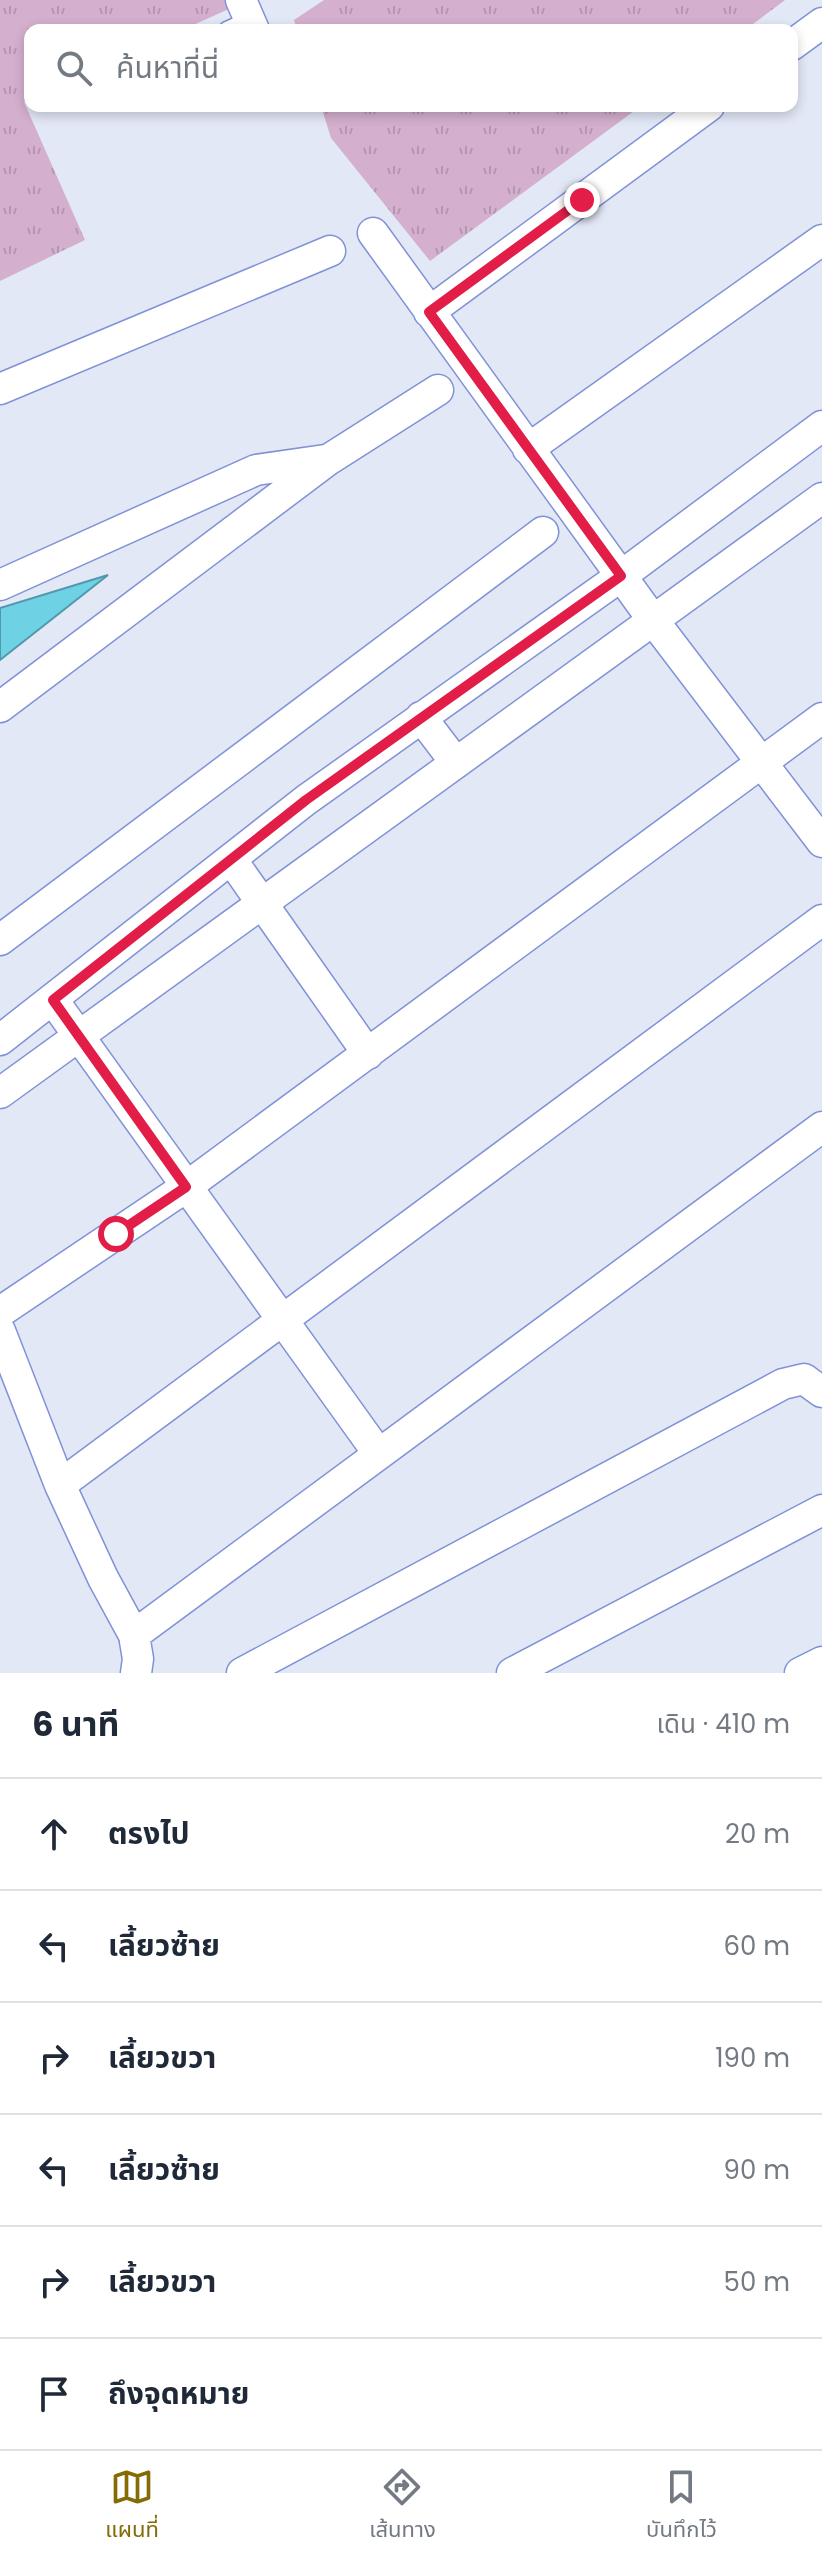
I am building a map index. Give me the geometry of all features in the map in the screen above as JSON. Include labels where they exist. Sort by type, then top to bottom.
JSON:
[{"type":"street","points":[[798,41],[822,23]]},
{"type":"street","points":[[429,312],[701,112]]},
{"type":"street","points":[[373,233],[653,620],[822,842]]},
{"type":"street","points":[[528,449],[822,240]]},
{"type":"street","points":[[0,389],[330,251]]},
{"type":"street","points":[[0,707],[328,460],[438,390]]},
{"type":"street","points":[[0,1040],[231,859],[421,717],[621,576],[822,426]]},
{"type":"street","points":[[0,585],[256,470],[328,460]]},
{"type":"street","points":[[0,1093],[822,498]]},
{"type":"street","points":[[2,935],[543,532]]},
{"type":"street","points":[[421,717],[456,763]]},
{"type":"street","points":[[0,1312],[186,1187],[822,718]]},
{"type":"street","points":[[231,859],[265,902],[368,1054]]},
{"type":"street","points":[[60,1485],[822,920]]},
{"type":"street","points":[[53,1000],[378,1453]]},
{"type":"street","points":[[134,1635],[822,1127]]},
{"type":"street","points":[[0,1331],[60,1485],[103,1578],[134,1635],[138,1659],[136,1673]]},
{"type":"street","points":[[242,1673],[783,1384],[804,1379],[822,1392]]},
{"type":"street","points":[[512,1673],[822,1510]]},
{"type":"street","points":[[800,1673],[822,1662]]},
{"type":"green space","points":[[0,0],[225,0],[229,9],[195,24],[24,24],[24,112],[28,112],[85,240],[0,281]]},
{"type":"green space","points":[[324,0],[785,0],[753,24],[295,24],[294,20]]},
{"type":"green space","points":[[323,112],[633,112],[430,261],[331,138]]},
{"type":"water","points":[[108,575],[0,660],[0,608]]},
{"type":"route","points":[[116,1234],[186,1187],[53,1000],[306,800],[621,576],[429,312],[582,200]]}]
